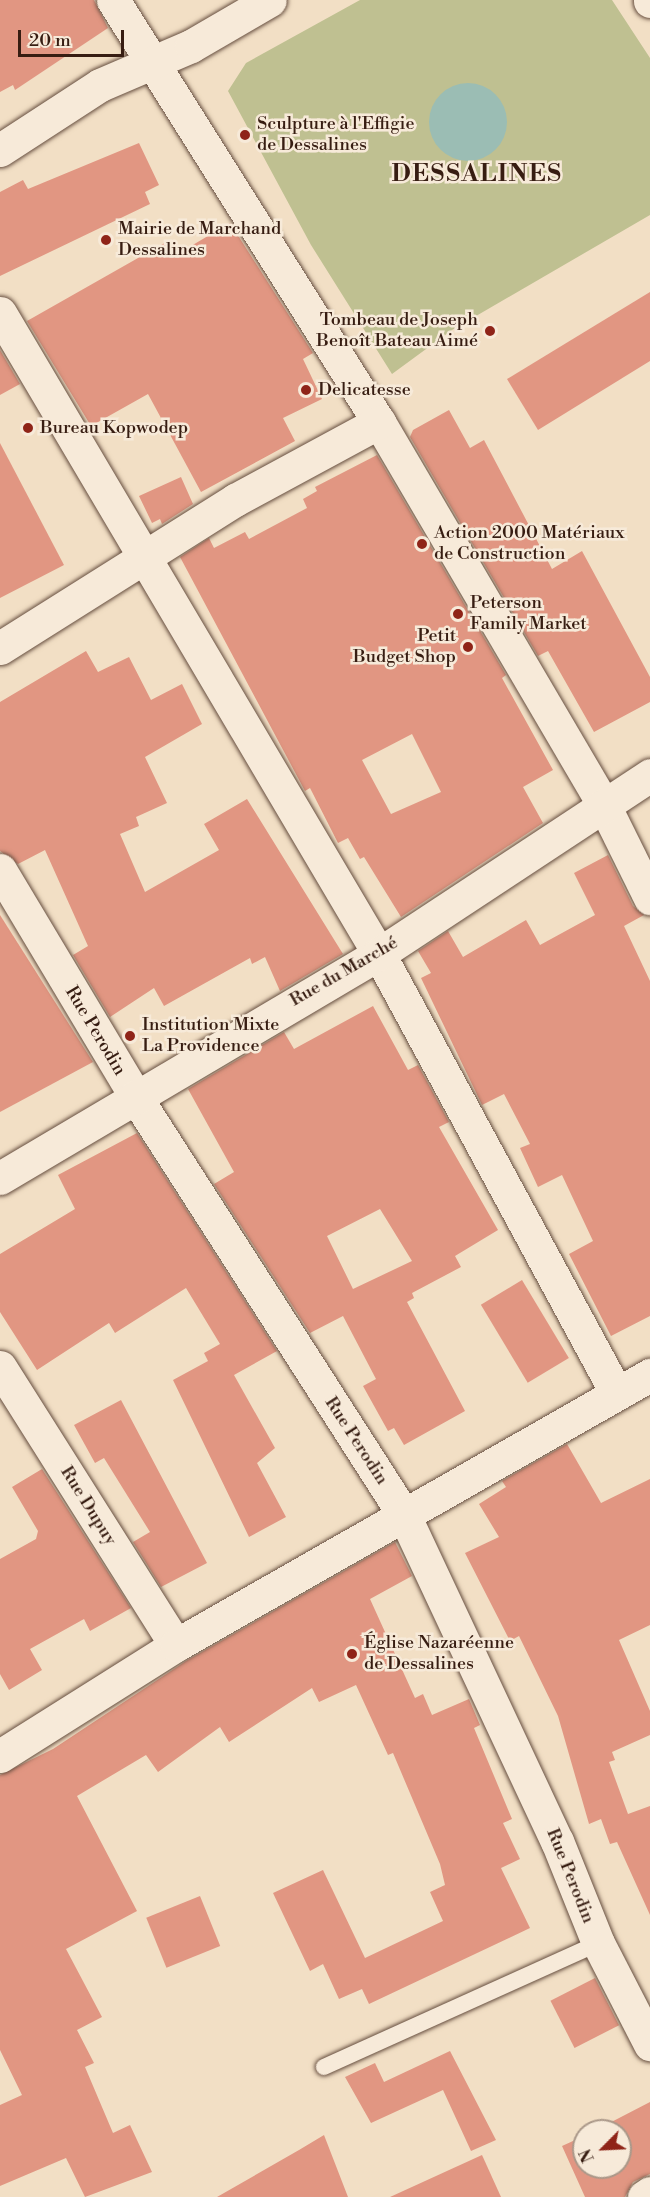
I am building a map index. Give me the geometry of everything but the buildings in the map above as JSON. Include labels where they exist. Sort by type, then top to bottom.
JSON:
[{"type":"street","points":[[113,0],[379,422],[604,805],[650,898]]},
{"type":"street","points":[[0,150],[100,85],[191,46],[270,0]]},
{"type":"street","points":[[0,313],[143,559],[379,954],[617,1394]]},
{"type":"street","points":[[0,648],[235,500],[379,422]]},
{"type":"street","name":"Rue du Marché","points":[[0,1178],[135,1096],[379,954],[650,775]]},
{"type":"street","name":"Rue Perodin","points":[[0,870],[135,1096],[404,1515],[557,1840],[597,1943],[650,2044]]},
{"type":"street","name":"Rue Dupuy","points":[[0,1367],[176,1645]]},
{"type":"street","points":[[0,1756],[176,1645],[650,1375]]},
{"type":"street","points":[[644,2197],[650,2193]]},
{"type":"lane","points":[[324,2067],[597,1943]]},
{"type":"green space","points":[[360,0],[612,0],[650,58],[650,215],[452,330],[392,374],[311,245],[228,91],[246,63]]},
{"type":"water","points":[[460,83],[476,83],[490,89],[501,100],[507,114],[507,130],[501,144],[490,155],[476,161],[460,161],[446,155],[435,144],[429,130],[429,114],[435,100],[446,89]]},
{"type":"place","name":"Sculpture à l'Effigie de Dessalines","points":[[245,135]]},
{"type":"place","name":"Mairie de Marchand Dessalines","points":[[106,240]]},
{"type":"place","name":"Tombeau de Joseph Benoît Bateau Aimé","points":[[490,331]]},
{"type":"place","name":"Delicatesse","points":[[306,390]]},
{"type":"place","name":"Bureau Kopwodep","points":[[28,428]]},
{"type":"place","name":"Action 2000 Matériaux de Construction","points":[[422,544]]},
{"type":"place","name":"Peterson Family Market","points":[[458,614]]},
{"type":"place","name":"Petit Budget Shop","points":[[468,647]]},
{"type":"place","name":"Institution Mixte La Providence","points":[[130,1036]]},
{"type":"place","name":"Église Nazaréenne de Dessalines","points":[[352,1654]]},
{"type":"district","name":"DESSALINES","points":[[477,175]]}]
